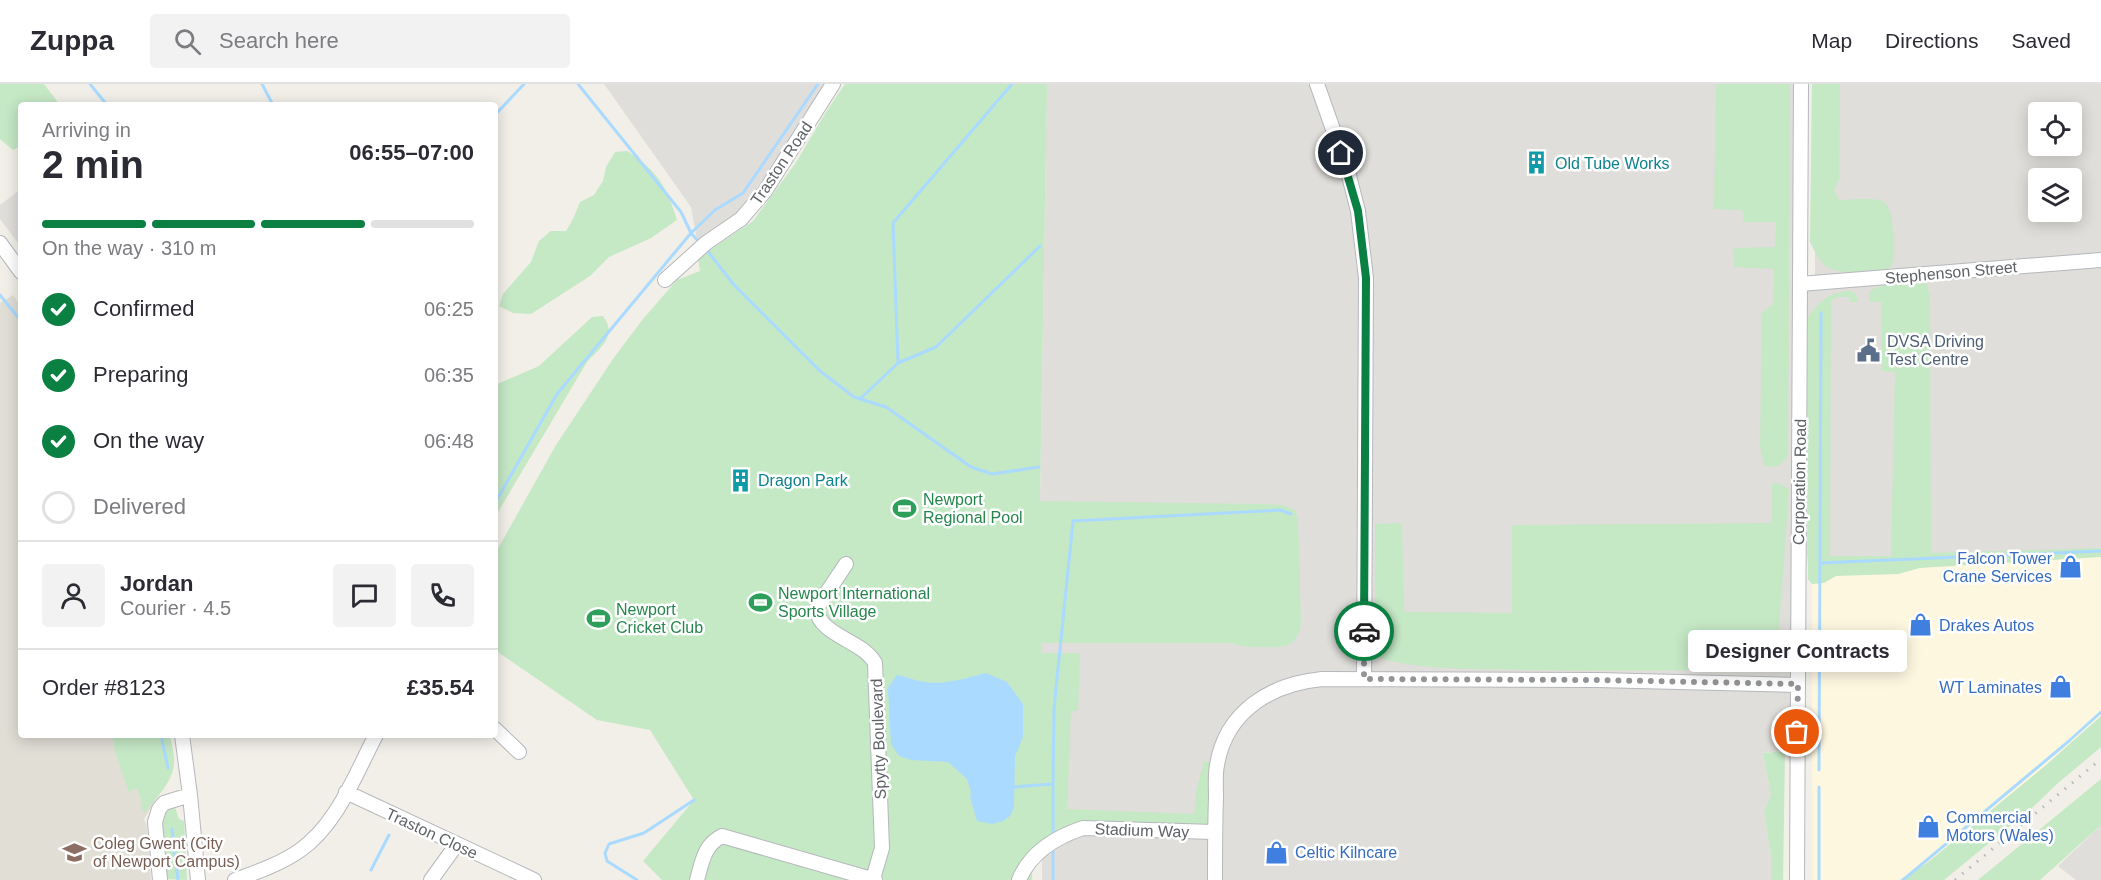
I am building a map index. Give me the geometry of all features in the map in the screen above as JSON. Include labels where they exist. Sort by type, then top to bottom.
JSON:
[{"type":"street","name":"Traston Road","points":[[665,280],[706,243],[741,219],[765,191],[833,84]]},
{"type":"street","points":[[1317,84],[1348,172],[1358,211],[1366,278],[1364,679]]},
{"type":"street","name":"Corporation Road","points":[[1797,880],[1801,84]]},
{"type":"street","points":[[0,243],[18,268]]},
{"type":"street","name":"Stephenson Street","points":[[1800,284],[2101,260]]},
{"type":"street","name":"Spytty Boulevard","points":[[846,564],[816,609],[822,624],[869,653],[875,663],[882,848],[874,880]]},
{"type":"street","points":[[1215,880],[1214,832],[1217,765],[1230,731],[1242,714],[1261,698],[1284,686],[1322,679],[1597,680],[1798,684]]},
{"type":"street","points":[[498,732],[519,752]]},
{"type":"street","points":[[182,738],[198,880]]},
{"type":"street","points":[[235,880],[269,874],[312,841],[325,826],[346,792],[374,738]]},
{"type":"street","name":"Traston Close","points":[[346,792],[457,844],[516,877],[534,880]]},
{"type":"street","points":[[160,880],[155,822],[157,814],[164,803],[190,795]]},
{"type":"street","name":"Stadium Way","points":[[1019,880],[1029,862],[1048,844],[1066,833],[1083,828],[1214,832]]},
{"type":"street","points":[[697,880],[707,848],[714,840],[722,836],[874,880]]},
{"type":"street","points":[[431,880],[457,844]]},
{"type":"shaded area","points":[[604,84],[825,84],[761,182],[734,215],[697,240],[691,207]]},
{"type":"shaded area","points":[[1047,84],[1801,84],[1800,284],[1815,282],[1815,84],[2101,84],[2101,253],[1840,280],[2101,261],[2101,551],[1808,564],[1800,484],[1790,750],[1763,753],[1771,794],[1764,812],[1771,856],[1771,880],[1042,880],[1040,501]]},
{"type":"shaded area","points":[[18,191],[18,243],[0,219],[0,205]]},
{"type":"shaded area","points":[[13,295],[18,302],[18,738],[148,738],[158,796],[144,819],[147,827],[151,880],[0,880],[0,303]]},
{"type":"shaded area","points":[[2101,551],[2101,716],[2045,766],[1927,863],[1900,880],[1812,880],[1812,568]]},
{"type":"shaded area","points":[[2101,825],[2101,880],[2076,880],[2058,866]]},
{"type":"green space","points":[[0,84],[44,84],[58,102],[18,102],[18,148],[13,150],[0,139]]},
{"type":"green space","name":"Newport International Sports Village","points":[[845,84],[1047,84],[1040,501],[1263,504],[1283,505],[1295,510],[1298,517],[1301,623],[1297,637],[1288,645],[1269,647],[1231,643],[1041,643],[1042,653],[1080,653],[1078,711],[1071,711],[1067,809],[1194,814],[1196,791],[1204,761],[1215,765],[1211,822],[1200,828],[1077,824],[1033,852],[1032,880],[662,880],[643,861],[694,800],[650,730],[597,720],[498,652],[498,549],[556,445],[613,359],[643,319],[677,280],[700,271],[698,258],[753,221],[795,164]]},
{"type":"green space","points":[[1716,84],[1790,84],[1788,454],[1782,463],[1775,466],[1764,465],[1760,447],[1762,313],[1773,304],[1774,269],[1734,267],[1733,248],[1775,247],[1776,222],[1744,222],[1742,210],[1714,209]]},
{"type":"green space","points":[[1812,84],[1840,84],[1839,179],[1834,190],[1839,200],[1878,200],[1886,205],[1890,211],[1893,228],[1894,260],[1889,268],[1877,272],[1859,273],[1834,270],[1823,263],[1810,242]]},
{"type":"green space","points":[[627,151],[646,165],[660,180],[677,220],[651,238],[609,257],[590,276],[531,314],[513,313],[499,306],[503,294],[531,262],[539,241],[551,231],[566,231],[580,202],[594,195],[603,181],[606,167],[615,152]]},
{"type":"green space","points":[[1926,283],[1930,294],[1931,553],[2101,548],[2101,557],[1920,568],[1898,574],[1836,576],[1824,583],[1812,584],[1808,579],[1808,317],[1821,302],[1832,295],[1852,291],[1856,295],[1858,302],[1850,302],[1849,297],[1838,297],[1831,300],[1830,556],[1891,556],[1895,372],[1881,371],[1882,302],[1869,302],[1869,292],[1888,285]]},
{"type":"green space","points":[[603,316],[609,330],[606,341],[587,362],[498,512],[498,384],[539,366],[592,317]]},
{"type":"green space","points":[[1772,483],[1781,484],[1789,490],[1776,668],[1471,669],[1413,665],[1375,657],[1375,524],[1402,523],[1404,612],[1512,613],[1512,525],[1772,523]]},
{"type":"green space","points":[[2101,716],[2101,747],[2033,807],[1944,880],[1900,880],[1927,863],[2045,766]]},
{"type":"green space","points":[[114,738],[171,738],[174,756],[171,777],[145,812],[141,809],[137,788],[129,791],[133,805],[114,748]]},
{"type":"green space","points":[[1785,751],[1783,880],[1771,880],[1771,856],[1764,812],[1771,794],[1763,753]]},
{"type":"green space","points":[[2101,779],[2101,825],[2040,880],[1978,880]]},
{"type":"green space","points":[[174,804],[179,819],[184,821],[187,880],[166,879],[160,818],[162,811]]},
{"type":"water","points":[[986,673],[1007,682],[1023,704],[1023,737],[1015,756],[1014,807],[1010,816],[992,824],[977,821],[967,779],[948,762],[912,760],[899,756],[891,744],[888,688],[897,675],[940,683]]},
{"type":"waterway","points":[[90,84],[105,102]]},
{"type":"waterway","points":[[262,84],[271,102]]},
{"type":"waterway","points":[[498,112],[524,84]]},
{"type":"waterway","points":[[498,498],[557,394],[691,233],[681,212],[578,84]]},
{"type":"waterway","points":[[699,242],[691,233],[715,210],[743,193],[818,84]]},
{"type":"waterway","points":[[860,399],[898,363],[893,223],[1012,84]]},
{"type":"waterway","points":[[898,363],[936,347],[1040,246]]},
{"type":"waterway","points":[[706,249],[734,285],[820,371],[854,397],[886,407],[971,467],[992,474],[1039,467]]},
{"type":"waterway","points":[[0,295],[18,317]]},
{"type":"waterway","points":[[1819,770],[1821,313]]},
{"type":"waterway","points":[[1014,787],[1053,784],[1054,708],[1073,521],[1280,510],[1291,514]]},
{"type":"waterway","points":[[1820,563],[2101,551]]},
{"type":"waterway","points":[[1903,880],[2101,712]]},
{"type":"waterway","points":[[162,738],[168,768]]},
{"type":"waterway","points":[[1053,784],[1053,836]]},
{"type":"waterway","points":[[1819,787],[1819,880]]},
{"type":"waterway","points":[[637,880],[607,861],[605,853],[609,844],[644,833],[694,800]]},
{"type":"waterway","points":[[172,829],[178,880]]},
{"type":"waterway","points":[[371,870],[389,835]]},
{"type":"waterway","points":[[1053,848],[1053,880]]},
{"type":"railway","points":[[1955,880],[2101,759]]},
{"type":"way so far","points":[[1364,631],[1364,679],[1798,684],[1797,732]]},
{"type":"place","name":"Old Tube Works","points":[[1537,163]]},
{"type":"place","name":"DVSA Driving Test Centre","points":[[1869,350]]},
{"type":"place","name":"Dragon Park","points":[[740,480]]},
{"type":"place","name":"Newport Regional Pool","points":[[905,508]]},
{"type":"place","name":"Falcon Tower Crane Services","points":[[2070,567]]},
{"type":"place","name":"Newport International Sports Village","points":[[760,602]]},
{"type":"place","name":"Newport Cricket Club","points":[[598,618]]},
{"type":"place","name":"Drakes Autos","points":[[1921,625]]},
{"type":"place","name":"WT Laminates","points":[[2060,687]]},
{"type":"place","name":"Designer Contracts","points":[[1797,732]]},
{"type":"place","name":"Commercial Motors (Wales)","points":[[1928,826]]},
{"type":"place","name":"Coleg Gwent (City of Newport Campus)","points":[[75,852]]},
{"type":"place","name":"Celtic Kilncare","points":[[1277,852]]},
{"type":"route","points":[[1341,153],[1358,211],[1366,278],[1364,631]]}]
